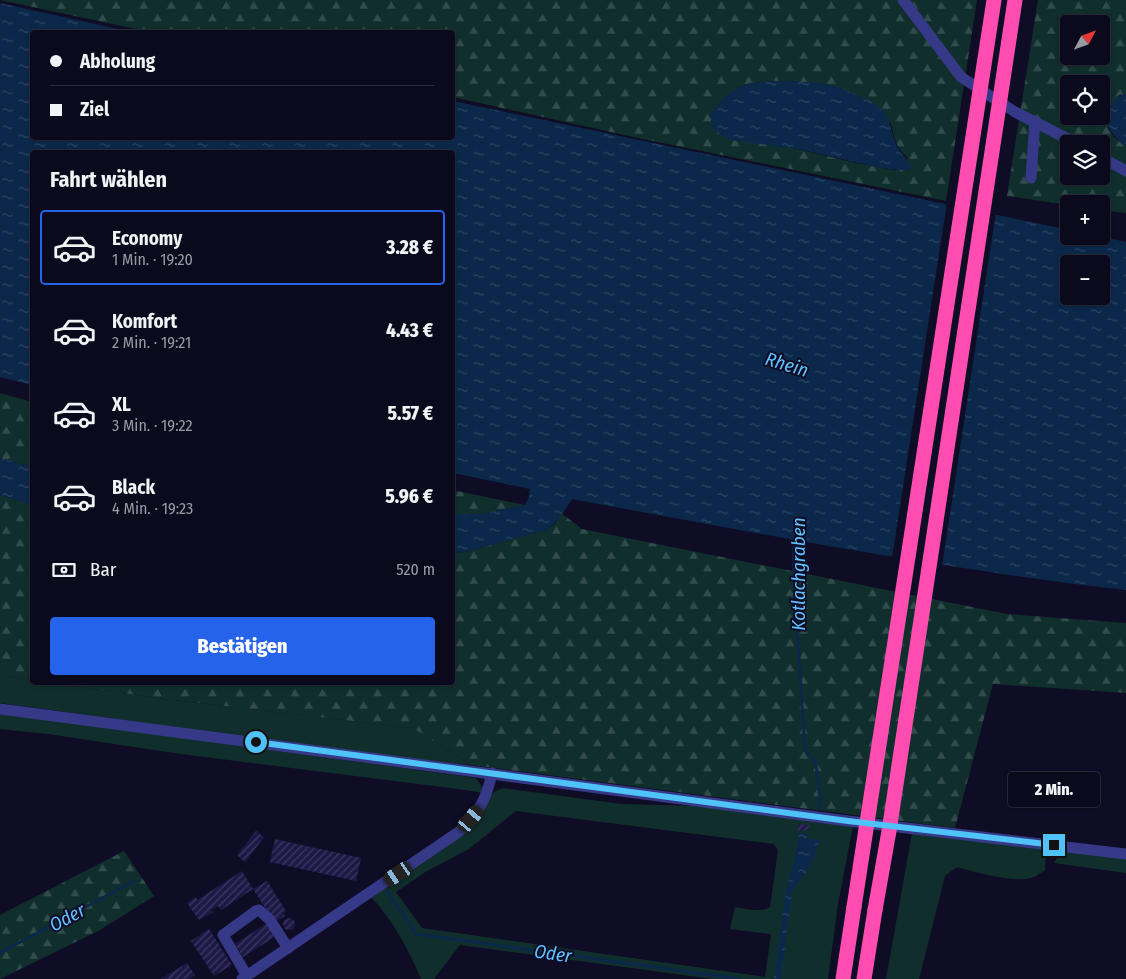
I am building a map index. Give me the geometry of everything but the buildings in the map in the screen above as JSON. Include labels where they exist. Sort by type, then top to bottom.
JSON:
[{"type":"highway","points":[[843,979],[994,0]]},
{"type":"highway","points":[[864,979],[889,831],[1015,0]]},
{"type":"street","points":[[903,0],[961,77],[1015,112],[1061,135]]},
{"type":"street","points":[[1031,178],[1036,122]]},
{"type":"street","points":[[1110,162],[1126,171]]},
{"type":"street","points":[[0,709],[848,821],[1126,854]]},
{"type":"street","points":[[288,948],[267,916],[259,910],[223,935],[244,977],[288,948],[460,831],[480,809],[488,793],[492,773]]},
{"type":"green space","points":[[0,0],[977,0],[946,201],[638,138],[455,97],[455,30],[141,30]],"holes":[[[787,81],[826,84],[891,123],[896,142],[908,158],[899,171],[856,163],[713,129],[710,114],[728,95],[744,85]]]},
{"type":"green space","points":[[1038,0],[1126,0],[1126,94],[1119,95],[1110,122],[1110,75],[1060,75],[1060,125],[1109,125],[1108,128],[1114,137],[1126,147],[1126,213],[1110,211],[1110,195],[1060,195],[1060,204],[1007,196]]},
{"type":"green space","points":[[0,393],[30,401],[30,466],[0,458]]},
{"type":"green space","points":[[455,491],[525,505],[480,514],[455,514]]},
{"type":"green space","points":[[0,495],[30,504],[30,680],[0,675]]},
{"type":"green space","points":[[561,513],[582,529],[1007,614],[1126,623],[1126,693],[993,684],[955,828],[471,765],[413,728],[165,699],[64,685],[455,685],[455,553],[465,552],[546,530],[555,524]]},
{"type":"green space","points":[[0,675],[30,680],[30,685],[64,685],[165,699],[413,728],[471,765],[397,757],[0,703]]},
{"type":"green space","points":[[0,713],[476,778],[481,785],[483,793],[0,729]]},
{"type":"green space","points":[[503,788],[621,804],[698,806],[853,826],[838,904],[828,979],[713,979],[460,945],[434,979],[421,979],[400,936],[371,897],[440,849],[494,792]],"holes":[[[516,811],[774,844],[778,850],[770,907],[758,910],[735,907],[730,929],[771,934],[765,977],[422,928],[396,892],[427,871],[469,849]]]},
{"type":"green space","points":[[912,833],[1044,849],[1046,856],[1045,870],[1033,877],[1014,879],[957,867],[945,876],[919,979],[886,979]]},
{"type":"green space","points":[[1073,850],[1126,856],[1126,873],[1054,863],[1059,855]]},
{"type":"green space","points":[[124,851],[154,896],[100,930],[0,979],[0,915]]},
{"type":"water","name":"Rhein","points":[[0,3],[122,30],[30,30],[30,140],[455,140],[455,101],[1060,228],[1060,245],[1110,245],[1110,239],[1126,242],[1126,590],[917,561],[572,499],[564,512],[546,530],[465,552],[455,553],[455,514],[480,514],[525,505],[530,489],[455,473],[455,150],[30,150],[30,384],[0,377]]},
{"type":"water","points":[[787,81],[826,84],[848,91],[874,103],[887,116],[899,150],[911,166],[909,171],[881,168],[798,149],[729,140],[713,129],[710,114],[736,89],[752,83]]},
{"type":"water","points":[[1126,94],[1126,147],[1116,138],[1108,125],[1110,125],[1110,108],[1120,96]]},
{"type":"water","points":[[0,458],[30,466],[30,504],[0,495]]},
{"type":"water","points":[[799,833],[807,834],[807,838],[820,840],[811,865],[792,892],[781,979],[774,979],[786,890],[794,862]]},
{"type":"pier","points":[[947,202],[996,212],[942,566],[892,558]]},
{"type":"waterway","name":"Kotlachgraben","points":[[794,538],[794,581],[805,750],[816,763],[820,799],[819,808]]},
{"type":"waterway","name":"Oder","points":[[0,953],[134,881]]},
{"type":"waterway","name":"Oder","points":[[387,891],[416,934],[741,979]]},
{"type":"route","points":[[256,742],[848,821],[1054,845]]}]
